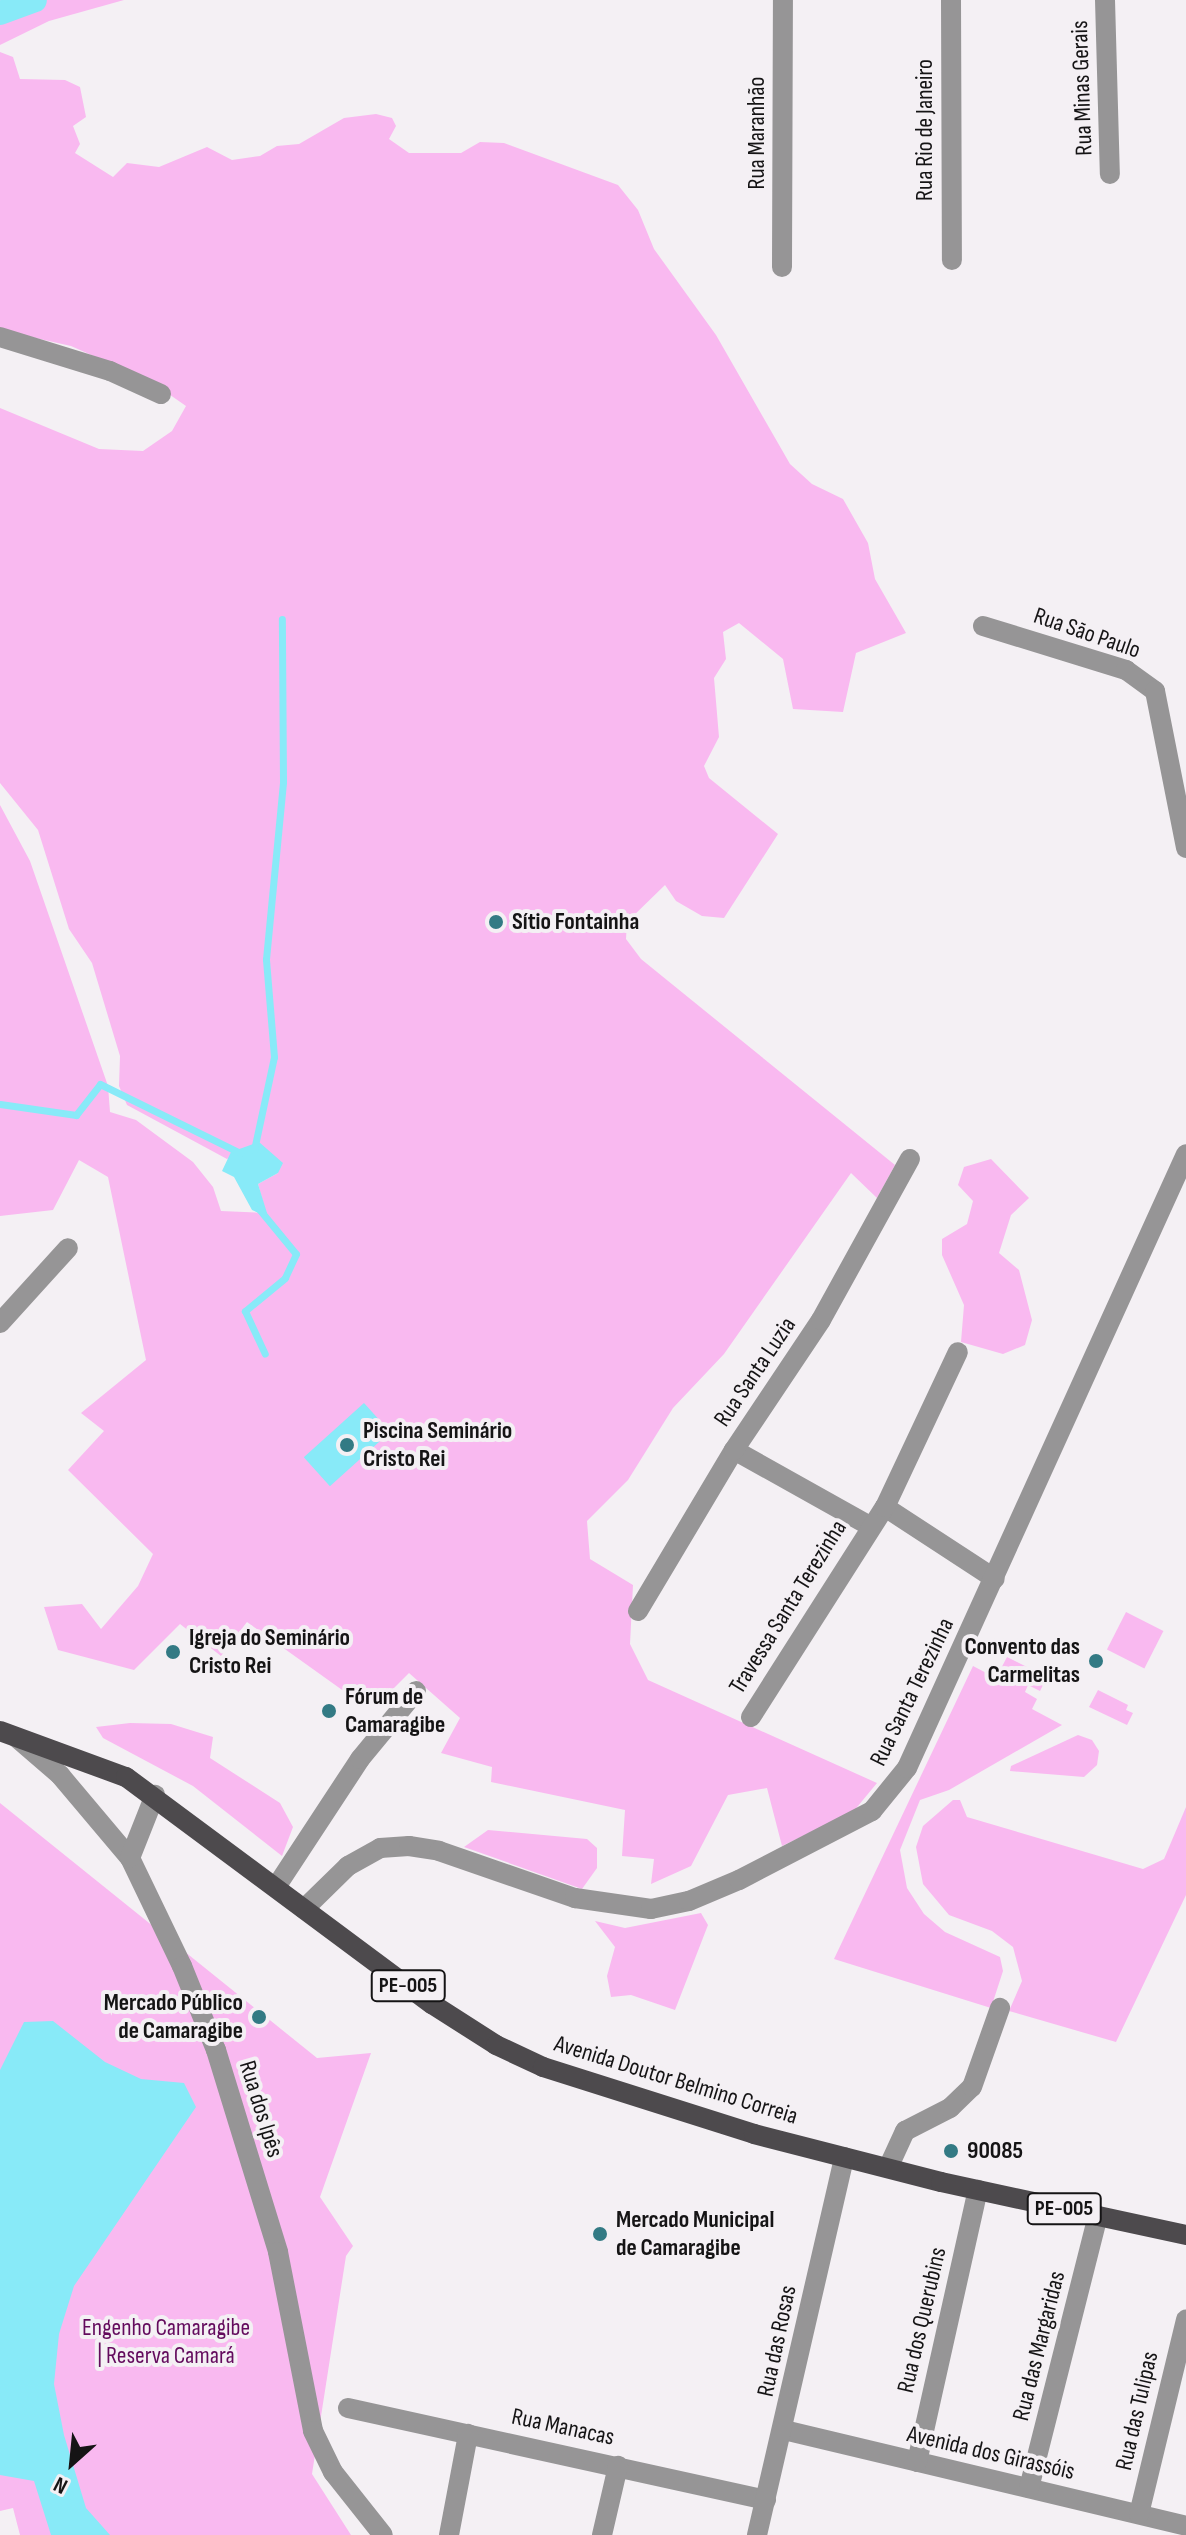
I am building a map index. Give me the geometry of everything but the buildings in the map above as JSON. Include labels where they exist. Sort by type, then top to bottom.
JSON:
[{"type":"main road","name":"Avenida Doutor Belmino Correia","points":[[6,1732],[91,1761],[155,1795],[432,2004],[520,2056],[625,2096],[844,2157],[1186,2235]]},
{"type":"street","name":"Rua Maranhão","points":[[782,267],[783,0]]},
{"type":"street","name":"Rua Rio de Janeiro","points":[[951,0],[952,260]]},
{"type":"street","name":"Rua Minas Gerais","points":[[1105,0],[1110,174]]},
{"type":"street","points":[[0,337],[110,371],[161,394]]},
{"type":"street","name":"Rua São Paulo","points":[[983,626],[1126,670],[1155,691],[1186,848]]},
{"type":"street","name":"Rua Santa Terezinha","points":[[304,1909],[348,1866],[380,1848],[409,1846],[614,1907],[651,1909],[689,1901],[739,1880],[846,1826],[891,1792],[995,1579],[1186,1154]]},
{"type":"street","name":"Rua Santa Luzia","points":[[638,1611],[734,1450],[821,1320],[910,1159]]},
{"type":"street","points":[[0,1323],[68,1248]]},
{"type":"street","name":"Travessa Santa Terezinha","points":[[751,1717],[870,1526],[885,1507],[958,1352]]},
{"type":"street","name":"Travessa Santa Terezinha","points":[[734,1450],[870,1526]]},
{"type":"street","points":[[885,1507],[995,1579]]},
{"type":"street","points":[[276,1887],[360,1759],[416,1691]]},
{"type":"street","name":"Rua dos Ipês","points":[[6,1732],[60,1775],[130,1858],[216,2050],[278,2252],[313,2431],[333,2472],[383,2535]]},
{"type":"street","points":[[130,1858],[155,1795]]},
{"type":"street","points":[[888,2168],[905,2131],[950,2108],[972,2087],[1000,2008]]},
{"type":"street","name":"Rua das Rosas","points":[[757,2535],[784,2430],[844,2157]]},
{"type":"street","name":"Rua dos Querubins","points":[[917,2462],[978,2190]]},
{"type":"street","name":"Rua das Margaridas","points":[[1029,2488],[1098,2216]]},
{"type":"street","name":"Rua das Tulipas","points":[[1139,2514],[1186,2320]]},
{"type":"street","name":"Rua Manacas","points":[[348,2408],[766,2500]]},
{"type":"street","name":"Avenida dos Girassóis","points":[[784,2430],[1139,2514],[1154,2528],[1186,2526]]},
{"type":"street","points":[[449,2535],[468,2434]]},
{"type":"street","points":[[602,2535],[618,2466]]},
{"type":"green space","points":[[0,0],[124,0],[49,21],[0,45]]},
{"type":"green space","points":[[0,52],[13,57],[20,79],[65,80],[80,87],[86,117],[73,126],[80,144],[75,153],[113,177],[127,163],[159,167],[207,147],[232,160],[260,156],[277,146],[299,144],[344,118],[376,114],[392,118],[396,126],[389,139],[409,153],[461,153],[480,142],[504,143],[618,185],[638,210],[654,249],[716,335],[790,464],[812,484],[843,499],[868,543],[875,579],[906,633],[856,653],[843,712],[793,709],[783,659],[739,623],[723,632],[726,659],[714,678],[719,737],[704,766],[709,778],[778,834],[724,918],[702,916],[676,901],[665,885],[627,922],[626,939],[641,959],[895,1165],[877,1198],[851,1173],[724,1354],[673,1408],[628,1480],[587,1521],[590,1559],[633,1585],[630,1644],[648,1680],[877,1783],[853,1812],[782,1846],[767,1788],[728,1795],[691,1866],[651,1884],[654,1859],[622,1856],[625,1810],[491,1782],[492,1767],[441,1753],[460,1718],[409,1673],[390,1692],[352,1697],[247,1622],[221,1656],[180,1624],[134,1670],[58,1650],[44,1607],[82,1604],[101,1629],[138,1586],[153,1554],[68,1470],[104,1431],[81,1413],[146,1360],[108,1177],[79,1160],[53,1210],[0,1216],[0,805],[30,861],[108,1086],[110,1112],[136,1120],[193,1162],[213,1187],[221,1211],[266,1213],[258,1184],[278,1173],[259,1142],[227,1159],[127,1105],[119,1086],[120,1056],[92,963],[69,929],[38,830],[0,783],[0,408],[99,449],[143,451],[172,431],[186,406],[150,381],[71,346],[0,330]]},
{"type":"green space","points":[[991,1159],[1029,1198],[1011,1215],[999,1253],[1019,1270],[1032,1320],[1025,1345],[1003,1354],[961,1342],[964,1305],[942,1255],[942,1239],[967,1224],[973,1201],[958,1185],[964,1167]]},
{"type":"green space","points":[[1126,1612],[1163,1631],[1144,1668],[1107,1649]]},
{"type":"green space","points":[[1007,1657],[1047,1677],[1040,1691],[1028,1685],[1025,1692],[1037,1699],[1032,1709],[1062,1725],[949,1790],[920,1800],[900,1850],[907,1888],[924,1914],[945,1932],[1000,1957],[1003,1971],[991,2008],[834,1959],[973,1666],[996,1678]]},
{"type":"green space","points":[[1098,1690],[1128,1705],[1126,1710],[1133,1713],[1127,1725],[1089,1707]]},
{"type":"green space","points":[[130,1723],[171,1724],[213,1737],[210,1758],[280,1803],[293,1827],[282,1856],[193,1786],[103,1738],[96,1727]]},
{"type":"green space","points":[[1078,1735],[1092,1740],[1099,1751],[1097,1765],[1084,1777],[1010,1771],[1011,1766]]},
{"type":"green space","points":[[953,1800],[960,1800],[967,1817],[1143,1869],[1164,1859],[1186,1807],[1186,1895],[1116,2042],[1009,2011],[1022,1981],[1013,1947],[992,1931],[949,1915],[923,1884],[916,1847],[923,1826]]},
{"type":"green space","name":"Engenho Camaragibe | Reserva Camará","points":[[0,1803],[317,2058],[371,2053],[320,2197],[353,2246],[346,2256],[312,2474],[351,2535],[20,2535],[13,2508],[0,2511]]},
{"type":"green space","points":[[488,1830],[587,1839],[597,1848],[597,1868],[582,1889],[464,1847]]},
{"type":"green space","points":[[701,1913],[708,1925],[675,2010],[631,1995],[611,1997],[607,1976],[615,1947],[595,1921],[625,1928]]},
{"type":"water","points":[[259,1142],[283,1163],[278,1173],[258,1184],[267,1213],[261,1214],[252,1210],[234,1177],[222,1171],[231,1152]]},
{"type":"water","name":"Piscina Seminário Cristo Rei","points":[[364,1403],[390,1432],[330,1486],[304,1457]]},
{"type":"water","points":[[53,2021],[105,2062],[141,2079],[184,2083],[196,2107],[74,2286],[59,2334],[54,2384],[64,2435],[86,2508],[110,2535],[51,2535],[34,2481],[0,2475],[0,2070],[24,2022]]},
{"type":"waterway","points":[[0,13],[35,0]]},
{"type":"waterway","points":[[254,1150],[274,1057],[266,959],[283,782],[282,619]]},
{"type":"waterway","points":[[0,1104],[76,1115],[100,1084],[240,1153]]},
{"type":"waterway","points":[[259,1209],[296,1254],[285,1278],[245,1311],[265,1354]]},
{"type":"place","name":"Sítio Fontainha","points":[[496,922]]},
{"type":"place","name":"Piscina Seminário Cristo Rei","points":[[347,1445]]},
{"type":"place","name":"Igreja do Seminário Cristo Rei","points":[[173,1652]]},
{"type":"place","name":"Convento das Carmelitas","points":[[1096,1661]]},
{"type":"place","name":"Fórum de Camaragibe","points":[[329,1711]]},
{"type":"place","name":"Mercado Público de Camaragibe","points":[[259,2017]]},
{"type":"place","name":"90085","points":[[951,2151]]},
{"type":"place","name":"Mercado Municipal de Camaragibe","points":[[600,2234]]}]
